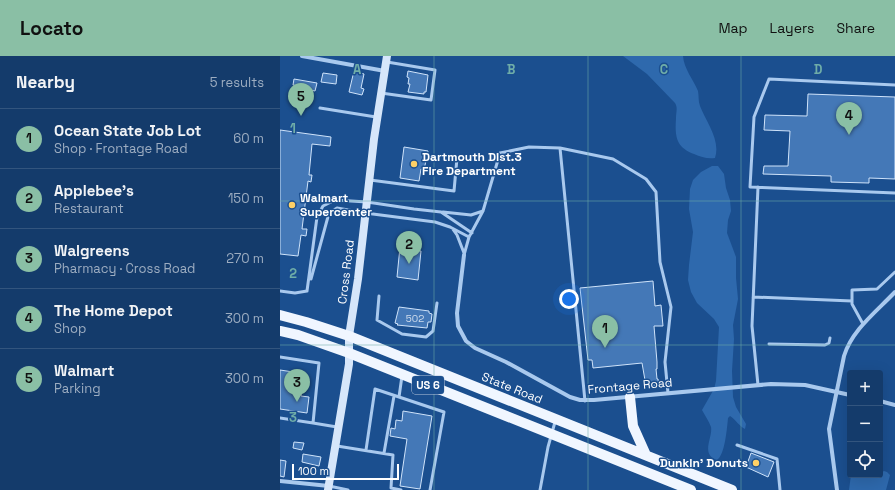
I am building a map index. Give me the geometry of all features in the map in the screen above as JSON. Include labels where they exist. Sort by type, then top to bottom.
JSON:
[{"type":"main road","name":"State Road","points":[[280,315],[349,336],[732,490]]},
{"type":"main road","name":"US 6","points":[[280,331],[298,335],[349,353],[691,490]]},
{"type":"main road","points":[[630,397],[633,426],[646,455]]},
{"type":"street","points":[[302,56],[385,71]]},
{"type":"street","name":"Cross Road","points":[[328,488],[349,364],[349,336],[358,279],[381,93],[387,59]]},
{"type":"street","name":"Frontage Road","points":[[464,255],[457,313],[458,326],[466,341],[475,348],[506,362],[570,397],[585,401],[758,385],[805,385],[847,394]]},
{"type":"street","points":[[837,490],[829,429],[846,350],[855,333],[895,292]]},
{"type":"street","points":[[883,403],[895,405]]},
{"type":"street","points":[[280,481],[328,488]]},
{"type":"lane","points":[[381,93],[431,100],[435,70],[387,59]]},
{"type":"lane","points":[[895,85],[769,79],[754,117],[750,188],[758,187],[895,193]]},
{"type":"lane","points":[[320,108],[378,117]]},
{"type":"lane","points":[[464,255],[469,237],[483,212],[500,153],[529,147],[560,148],[613,159],[646,179],[656,192],[660,262],[671,307],[665,362],[668,393]]},
{"type":"lane","points":[[560,148],[585,401]]},
{"type":"lane","points":[[370,180],[454,191],[458,158]]},
{"type":"lane","points":[[758,187],[752,326],[758,385]]},
{"type":"lane","points":[[307,291],[317,217],[322,206],[335,200],[367,202],[414,210],[471,215],[483,212]]},
{"type":"lane","points":[[307,291],[329,213],[337,208],[435,222],[450,227],[469,237]]},
{"type":"lane","points":[[441,212],[472,233]]},
{"type":"lane","points":[[450,227],[457,235],[464,255]]},
{"type":"lane","points":[[863,324],[854,309],[852,290],[877,289],[895,272]]},
{"type":"lane","points":[[280,291],[295,293],[307,291]]},
{"type":"lane","points":[[379,296],[377,320],[402,334],[426,336],[433,331],[437,303]]},
{"type":"lane","points":[[753,297],[852,301]]},
{"type":"lane","points":[[770,344],[825,345],[829,342],[830,338]]},
{"type":"lane","points":[[280,357],[319,363],[313,423]]},
{"type":"lane","points":[[399,398],[402,374]]},
{"type":"lane","points":[[366,450],[375,389],[444,412],[430,490]]},
{"type":"lane","points":[[384,453],[394,396]]},
{"type":"lane","points":[[280,418],[338,427]]},
{"type":"lane","points":[[540,490],[551,434],[556,420]]},
{"type":"lane","points":[[737,445],[777,459],[780,490]]},
{"type":"lane","points":[[335,446],[393,455],[390,488],[401,490]]},
{"type":"lane","points":[[328,488],[348,490]]},
{"type":"shaded area","points":[[623,56],[683,56],[687,70],[698,91],[700,106],[712,131],[716,145],[715,158],[702,157],[683,148],[676,135],[677,108],[675,103],[647,74]]},
{"type":"shaded area","points":[[712,166],[718,166],[724,174],[730,200],[731,211],[728,220],[727,233],[736,257],[738,299],[733,325],[733,397],[736,407],[746,424],[745,429],[730,416],[728,418],[724,447],[720,457],[717,460],[709,454],[708,445],[711,427],[702,410],[714,389],[716,381],[719,327],[714,319],[697,303],[691,292],[688,280],[693,232],[689,209],[690,189],[693,180],[701,172]]},
{"type":"shaded area","points":[[883,472],[887,472],[890,475],[886,490],[849,490],[851,478],[883,478]]},
{"type":"building","points":[[354,71],[364,74],[361,88],[364,89],[362,95],[349,92]]},
{"type":"building","points":[[408,71],[428,75],[426,92],[424,92],[424,94],[408,92],[410,84],[408,84]]},
{"type":"building","points":[[323,73],[337,75],[336,84],[321,82]]},
{"type":"building","points":[[294,79],[317,83],[315,91],[306,89],[306,87],[293,85]]},
{"type":"building","points":[[808,94],[895,97],[895,179],[869,178],[869,183],[831,182],[831,176],[763,174],[764,166],[788,166],[790,131],[764,130],[765,115],[807,116]]},
{"type":"building","name":"Walmart Supercenter","points":[[280,130],[331,137],[330,146],[312,144],[309,175],[312,175],[311,182],[308,181],[302,229],[307,229],[306,236],[301,235],[298,256],[280,254]]},
{"type":"building","points":[[404,147],[428,151],[424,170],[421,169],[419,181],[400,178]]},
{"type":"building","points":[[400,247],[421,251],[418,280],[397,277]]},
{"type":"building","points":[[653,281],[655,306],[661,305],[663,326],[654,326],[657,362],[656,369],[659,385],[646,386],[642,363],[593,368],[592,360],[588,360],[580,288]]},
{"type":"building","points":[[399,307],[429,311],[429,313],[432,314],[431,322],[428,322],[427,328],[397,325],[398,324],[395,323]]},
{"type":"building","points":[[280,370],[300,373],[304,378],[301,396],[309,397],[307,413],[280,409]]},
{"type":"building","points":[[403,411],[432,416],[420,489],[400,486],[407,439],[390,436],[391,428],[395,429],[396,420],[402,421]]},
{"type":"building","points":[[294,442],[304,443],[302,450],[293,448]]},
{"type":"building","points":[[751,453],[774,462],[768,477],[746,467]]},
{"type":"building","points":[[303,454],[321,457],[319,466],[302,462]]},
{"type":"building","points":[[280,460],[286,461],[284,477],[280,476]]},
{"type":"place","name":"Walmart","points":[[301,116]]},
{"type":"place","name":"The Home Depot","points":[[849,135]]},
{"type":"place","name":"Dartmouth Dist.3 Fire Department","points":[[414,164]]},
{"type":"place","name":"Walmart Supercenter","points":[[292,205]]},
{"type":"place","name":"Applebee's","points":[[409,264]]},
{"type":"place","name":"Ocean State Job Lot","points":[[605,348]]},
{"type":"place","name":"Walgreens","points":[[297,402]]},
{"type":"place","name":"Dunkin' Donuts","points":[[756,463]]}]
